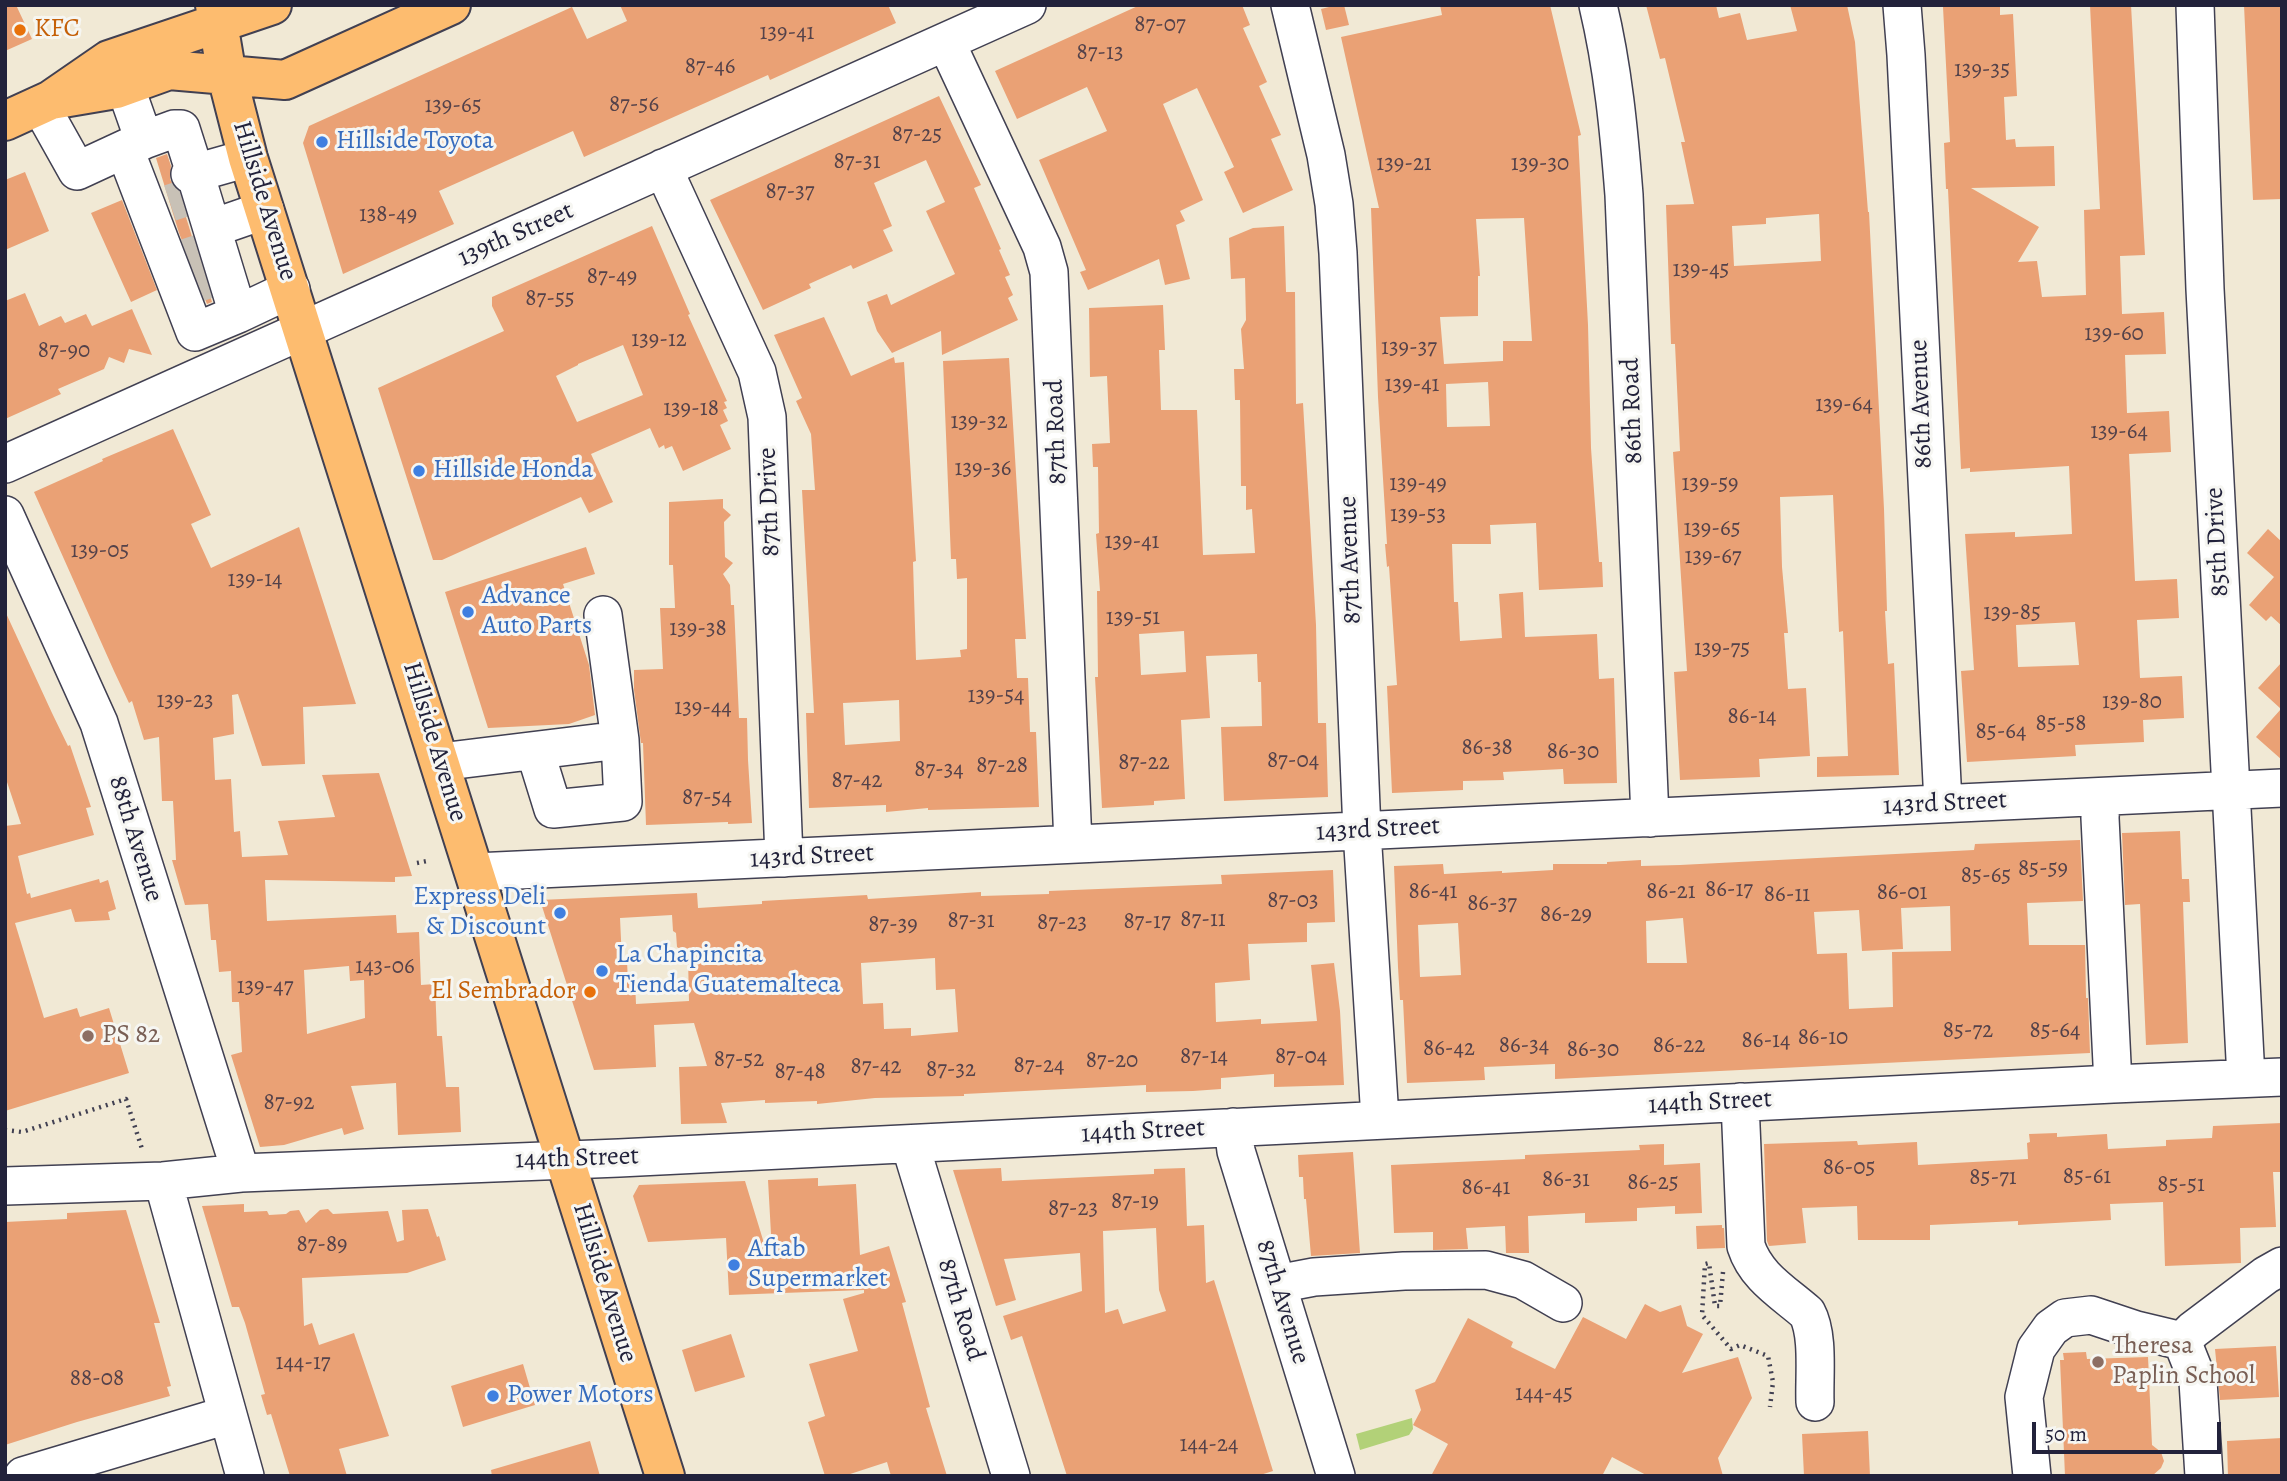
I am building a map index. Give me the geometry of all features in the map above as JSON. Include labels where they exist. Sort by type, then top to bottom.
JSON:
[{"type":"main road","points":[[5,121],[45,103],[109,60],[216,14],[272,5]]},
{"type":"main road","points":[[45,103],[125,86],[169,70],[285,80],[451,5]]},
{"type":"main road","name":"Hillside Avenue","points":[[216,14],[227,76],[248,158],[665,1476]]},
{"type":"street","name":"139th Street","points":[[5,464],[1027,5]]},
{"type":"street","name":"87th Avenue","points":[[1290,5],[1326,155],[1338,253],[1362,831],[1380,1119]]},
{"type":"street","name":"86th Road","points":[[1598,5],[1618,112],[1624,195],[1650,818]]},
{"type":"street","name":"86th Avenue","points":[[1902,5],[1943,803]]},
{"type":"street","name":"85th Drive","points":[[2195,5],[2205,289],[2246,1078]]},
{"type":"street","name":"87th Road","points":[[946,42],[1042,247],[1049,272],[1073,844]]},
{"type":"street","points":[[125,86],[134,145],[189,228],[238,314]]},
{"type":"street","points":[[45,103],[77,170],[174,129],[181,129],[195,332],[209,373]]},
{"type":"street","points":[[189,228],[248,158]]},
{"type":"street","name":"87th Drive","points":[[663,168],[757,372],[764,394],[783,858]]},
{"type":"street","points":[[189,228],[265,210]]},
{"type":"street","points":[[189,228],[279,250]]},
{"type":"street","points":[[195,332],[291,289]]},
{"type":"street","name":"88th Avenue","points":[[5,515],[99,723],[241,1173]]},
{"type":"street","points":[[535,751],[553,809],[623,802],[620,740],[603,615]]},
{"type":"street","points":[[440,762],[620,740]]},
{"type":"street","name":"143rd Street","points":[[475,872],[2282,788]]},
{"type":"street","points":[[2101,797],[2113,1084]]},
{"type":"street","name":"144th Street","points":[[5,1186],[154,1169],[241,1173],[565,1159],[2282,1077]]},
{"type":"street","points":[[1740,1102],[1746,1245],[1750,1257],[1766,1279],[1807,1313],[1811,1320],[1814,1334],[1815,1402]]},
{"type":"street","name":"87th Avenue","points":[[1233,1127],[1236,1151],[1336,1476]]},
{"type":"street","name":"87th Road","points":[[910,1143],[1012,1476]]},
{"type":"street","points":[[154,1169],[245,1476]]},
{"type":"street","points":[[2182,1341],[2266,1275],[2282,1266]]},
{"type":"street","points":[[1277,1284],[1314,1277],[1404,1271],[1486,1270],[1523,1280],[1563,1303]]},
{"type":"street","points":[[2032,1476],[2024,1397],[2036,1349],[2051,1328],[2065,1318],[2091,1315],[2182,1341]]},
{"type":"street","points":[[2182,1341],[2198,1381],[2204,1476]]},
{"type":"street","points":[[23,1476],[227,1416]]},
{"type":"path","points":[[417,863],[427,861]]},
{"type":"path","points":[[430,903],[442,902]]},
{"type":"path","points":[[5,1130],[22,1132],[126,1099],[154,1169]]},
{"type":"path","points":[[1724,1265],[1720,1306],[1715,1306],[1709,1262],[1705,1264],[1702,1315],[1731,1349],[1740,1345],[1768,1356],[1773,1382],[1770,1407]]},
{"type":"green space","points":[[1412,1418],[1413,1429],[1409,1435],[1360,1450],[1356,1434]]},
{"type":"building","points":[[5,5],[16,5],[32,39],[5,51]]},
{"type":"building","points":[[620,5],[888,5],[896,23],[770,80],[768,75],[584,157],[573,131],[439,191],[454,224],[343,274],[303,143],[309,126],[572,7],[587,39],[627,21]]},
{"type":"building","points":[[1140,5],[1242,5],[1250,25],[1243,28],[1267,82],[1259,86],[1281,135],[1271,139],[1293,190],[1243,213],[1224,172],[1234,167],[1197,88],[1163,104],[1203,200],[1180,211],[1185,221],[1176,225],[1190,279],[1165,285],[1159,259],[1088,290],[1080,272],[1086,270],[1039,160],[1107,131],[1087,87],[1017,119],[995,71]]},
{"type":"building","points":[[1344,5],[1349,25],[1326,30],[1321,9]]},
{"type":"building","points":[[1440,5],[1550,5],[1581,135],[1578,136],[1588,325],[1591,448],[1603,587],[1539,590],[1536,523],[1490,525],[1491,544],[1452,544],[1454,602],[1458,602],[1460,641],[1502,638],[1499,594],[1523,592],[1525,637],[1597,634],[1599,679],[1614,678],[1617,783],[1564,784],[1563,769],[1503,772],[1504,780],[1463,781],[1463,790],[1392,793],[1387,686],[1397,685],[1389,566],[1387,567],[1385,544],[1371,208],[1379,208],[1341,37],[1442,15]],"holes":[[[1524,218],[1532,341],[1503,341],[1503,361],[1444,364],[1440,317],[1478,316],[1480,276],[1476,219]],[[1488,382],[1490,426],[1447,427],[1446,384]]]},
{"type":"building","points":[[1646,5],[1716,5],[1719,18],[1740,13],[1747,40],[1797,31],[1790,5],[1847,5],[1855,42],[1869,212],[1884,509],[1885,611],[1888,664],[1894,663],[1899,775],[1817,777],[1817,757],[1848,756],[1843,631],[1839,632],[1833,495],[1780,497],[1782,567],[1788,633],[1784,633],[1788,689],[1806,688],[1810,756],[1759,759],[1760,777],[1680,780],[1674,672],[1687,671],[1673,452],[1680,451],[1675,344],[1671,344],[1666,205],[1694,204],[1681,142],[1685,142],[1665,58],[1660,59]],"holes":[[[1819,214],[1821,261],[1734,266],[1732,226],[1766,224],[1766,218]]]},
{"type":"building","points":[[2000,5],[2000,15],[2013,14],[2017,96],[2004,97],[2006,140],[2015,139],[2016,147],[2054,146],[2055,186],[1971,188],[2039,227],[2018,262],[2037,261],[2042,297],[2086,295],[2084,210],[2100,209],[2090,5],[2131,5],[2145,255],[2120,256],[2122,314],[2164,312],[2166,354],[2125,355],[2127,413],[2169,411],[2171,452],[2129,454],[2135,581],[2177,579],[2179,618],[2137,620],[2140,678],[2182,676],[2184,718],[2143,720],[2144,742],[2075,745],[2076,756],[1967,762],[1961,671],[1974,670],[1965,534],[2015,532],[2015,537],[2072,534],[2069,466],[1970,472],[1970,468],[1961,469],[1944,143],[1950,142],[1943,7]],"holes":[[[2075,622],[2079,665],[2018,667],[2016,625]]]},
{"type":"building","points":[[2244,5],[2282,5],[2282,199],[2253,200]]},
{"type":"building","points":[[939,96],[981,185],[974,188],[1010,275],[1005,277],[1013,295],[1008,298],[1018,320],[942,355],[941,331],[892,353],[877,331],[867,302],[887,294],[891,305],[955,274],[926,211],[945,202],[926,160],[874,183],[892,226],[883,230],[893,251],[853,269],[851,265],[809,284],[811,288],[763,310],[710,200]]},
{"type":"building","points":[[167,154],[171,166],[170,179],[178,191],[212,302],[207,304],[179,233],[156,158]]},
{"type":"building","points":[[25,172],[49,231],[5,250],[5,180]]},
{"type":"building","points":[[122,200],[157,290],[131,302],[91,213]]},
{"type":"building","points":[[652,226],[727,401],[724,402],[727,408],[723,410],[728,421],[720,425],[731,449],[683,471],[672,446],[665,449],[664,445],[659,448],[650,428],[591,454],[613,502],[589,513],[581,497],[442,560],[433,560],[378,388],[504,331],[492,306],[492,297]],"holes":[[[623,345],[643,395],[577,422],[556,376]]]},
{"type":"building","points":[[1284,226],[1286,292],[1295,292],[1296,404],[1303,403],[1316,625],[1318,723],[1326,723],[1328,797],[1224,801],[1221,727],[1262,726],[1261,682],[1258,682],[1257,654],[1206,656],[1210,718],[1181,720],[1185,799],[1154,801],[1154,805],[1102,808],[1095,677],[1098,677],[1097,591],[1100,591],[1096,534],[1099,533],[1098,467],[1093,467],[1092,444],[1110,443],[1107,376],[1090,377],[1089,308],[1163,305],[1165,350],[1159,350],[1161,410],[1197,410],[1203,555],[1255,553],[1252,509],[1246,510],[1246,486],[1241,486],[1240,400],[1235,400],[1234,369],[1244,369],[1241,329],[1246,320],[1245,278],[1231,279],[1229,238],[1253,228]],"holes":[[[1184,631],[1186,672],[1141,675],[1139,634]]]},
{"type":"building","points":[[25,293],[39,326],[61,316],[65,323],[86,314],[92,326],[132,309],[152,355],[129,349],[124,363],[109,357],[104,369],[58,389],[61,394],[5,419],[5,301]]},
{"type":"building","points":[[824,317],[851,376],[894,357],[895,363],[904,362],[916,561],[913,562],[916,660],[961,657],[960,650],[967,649],[967,578],[957,579],[956,559],[951,559],[943,361],[1009,358],[1026,639],[1015,639],[1017,678],[1028,678],[1030,732],[1036,732],[1039,807],[928,808],[886,812],[886,805],[809,808],[806,713],[814,713],[802,490],[815,490],[811,434],[796,401],[802,398],[774,335]],"holes":[[[899,700],[900,741],[845,745],[843,703]]]},
{"type":"building","points":[[173,429],[211,515],[191,524],[211,568],[299,527],[356,704],[303,707],[305,764],[262,766],[238,694],[232,695],[234,734],[213,738],[215,780],[231,779],[234,832],[240,831],[242,857],[288,855],[278,821],[335,817],[322,775],[379,773],[412,876],[395,877],[395,882],[265,880],[267,921],[396,915],[397,933],[419,932],[421,985],[435,984],[437,1036],[442,1036],[446,1087],[459,1087],[461,1132],[398,1135],[396,1083],[351,1086],[364,1129],[344,1135],[342,1128],[284,1145],[260,1147],[231,1055],[242,1052],[239,1002],[232,1002],[231,971],[219,972],[216,940],[211,940],[208,904],[185,905],[172,860],[176,860],[173,801],[162,801],[159,737],[144,740],[132,701],[129,703],[34,492],[103,461],[102,459]],"holes":[[[349,966],[350,981],[364,980],[365,1018],[307,1034],[304,970]]]},
{"type":"building","points":[[723,499],[723,508],[731,515],[724,522],[725,557],[733,563],[723,574],[730,585],[731,605],[734,605],[739,718],[747,718],[752,823],[646,825],[643,743],[634,690],[634,670],[663,669],[660,608],[675,608],[673,565],[669,565],[669,502]]},
{"type":"building","points":[[2268,529],[2282,542],[2282,626],[2271,616],[2266,621],[2249,605],[2274,577],[2247,553]]},
{"type":"building","points":[[586,547],[595,574],[563,584],[589,665],[595,715],[569,724],[488,728],[445,592]]},
{"type":"building","points":[[5,611],[68,746],[70,745],[91,807],[86,808],[94,835],[18,856],[27,894],[30,893],[31,898],[99,879],[100,883],[108,880],[116,909],[108,912],[110,920],[75,922],[71,909],[15,923],[44,1018],[77,1008],[80,1017],[109,1008],[129,1073],[5,1111],[5,826],[21,824],[5,776]]},
{"type":"building","points":[[2282,662],[2282,760],[2256,737],[2281,709],[2258,688]]},
{"type":"building","points":[[2180,831],[2182,879],[2189,879],[2190,902],[2183,902],[2188,1043],[2146,1045],[2140,904],[2125,905],[2122,833]]},
{"type":"building","points":[[2080,840],[2083,901],[2027,903],[2029,945],[2085,945],[2090,1053],[1555,1079],[1555,1064],[1484,1067],[1485,1080],[1407,1083],[1394,866],[1443,864],[1444,874],[1502,873],[1553,870],[1553,864],[1607,864],[1641,860],[1641,866],[1680,865],[1974,850],[1975,844]],"holes":[[[1950,906],[1951,951],[1892,952],[1893,1007],[1849,1009],[1847,953],[1817,954],[1814,912],[1859,910],[1862,951],[1903,949],[1901,908]],[[1683,918],[1687,963],[1647,963],[1646,921]],[[1458,923],[1461,975],[1420,977],[1418,925]]]},
{"type":"building","points":[[1333,870],[1335,922],[1307,923],[1307,942],[1248,944],[1250,980],[1215,983],[1216,1022],[1261,1019],[1261,1024],[1317,1021],[1311,965],[1334,963],[1344,1085],[1274,1087],[1274,1074],[1221,1078],[1221,1089],[1193,1091],[1146,1092],[1146,1085],[964,1096],[875,1098],[817,1104],[817,1101],[765,1103],[765,1100],[721,1103],[727,1123],[681,1124],[679,1067],[707,1066],[694,1023],[654,1025],[656,1067],[594,1070],[540,900],[697,893],[698,908],[867,895],[868,899],[981,892],[981,896],[1049,894],[1049,891],[1222,884],[1221,875]],"holes":[[[672,915],[677,947],[682,950],[682,959],[688,958],[689,1001],[636,1004],[635,982],[628,982],[627,961],[622,961],[620,918]],[[935,958],[936,990],[955,989],[958,1032],[911,1036],[911,1028],[884,1029],[883,1003],[863,1004],[861,963]]]},
{"type":"building","points":[[2282,1123],[2282,1172],[2273,1172],[2276,1227],[2240,1228],[2241,1263],[2165,1266],[2163,1202],[2110,1204],[2111,1220],[2018,1225],[2018,1221],[1930,1225],[1930,1240],[1858,1240],[1857,1206],[1802,1208],[1806,1243],[1769,1246],[1767,1241],[1764,1144],[1857,1141],[1858,1145],[1917,1142],[1918,1165],[2028,1159],[2029,1134],[2057,1133],[2057,1137],[2107,1134],[2108,1149],[2166,1146],[2166,1140],[2212,1138],[2213,1126]]},
{"type":"building","points":[[1664,1144],[1664,1165],[1700,1163],[1702,1213],[1675,1214],[1675,1206],[1637,1208],[1637,1221],[1585,1223],[1585,1213],[1528,1216],[1529,1253],[1506,1253],[1505,1226],[1466,1228],[1468,1249],[1433,1250],[1433,1232],[1394,1233],[1391,1165],[1525,1159],[1525,1155],[1640,1150],[1639,1145]]},
{"type":"building","points":[[1353,1152],[1360,1253],[1311,1256],[1306,1199],[1303,1177],[1299,1177],[1298,1155]]},
{"type":"building","points":[[1001,1168],[1002,1181],[1154,1174],[1154,1169],[1185,1168],[1187,1226],[1204,1225],[1206,1283],[1214,1280],[1273,1471],[1257,1476],[1067,1476],[1022,1336],[1011,1340],[1003,1316],[1082,1291],[1080,1253],[1004,1259],[1016,1300],[996,1306],[953,1170]],"holes":[[[1156,1228],[1159,1290],[1166,1311],[1123,1324],[1118,1309],[1105,1313],[1103,1231]]]},
{"type":"building","points":[[818,1178],[818,1186],[856,1184],[860,1255],[889,1246],[906,1302],[902,1303],[930,1407],[926,1408],[947,1476],[891,1476],[887,1462],[844,1476],[825,1476],[808,1422],[825,1416],[809,1364],[858,1351],[843,1299],[864,1293],[864,1290],[729,1295],[726,1238],[648,1242],[633,1196],[639,1185],[745,1181],[767,1253],[772,1252],[768,1180]]},
{"type":"building","points":[[244,1204],[244,1212],[267,1211],[269,1215],[299,1210],[306,1223],[320,1210],[328,1209],[333,1214],[388,1211],[397,1242],[404,1240],[402,1210],[428,1209],[437,1237],[439,1236],[446,1260],[407,1273],[302,1278],[304,1326],[312,1323],[319,1345],[354,1333],[389,1436],[339,1449],[347,1476],[290,1476],[271,1414],[267,1415],[261,1395],[265,1394],[245,1323],[239,1307],[232,1307],[202,1206]]},
{"type":"building","points":[[126,1210],[160,1323],[154,1323],[171,1386],[167,1387],[170,1396],[5,1445],[5,1222],[67,1219],[67,1213]]},
{"type":"building","points":[[1722,1225],[1725,1248],[1697,1249],[1696,1226]]},
{"type":"building","points":[[1645,1304],[1660,1312],[1681,1305],[1687,1326],[1703,1334],[1682,1373],[1738,1357],[1752,1398],[1718,1458],[1723,1476],[1648,1476],[1612,1457],[1602,1476],[1431,1476],[1448,1444],[1413,1425],[1421,1410],[1415,1390],[1435,1382],[1468,1318],[1513,1342],[1511,1347],[1555,1369],[1583,1317],[1626,1339]]},
{"type":"building","points":[[731,1334],[745,1377],[695,1392],[682,1350]]},
{"type":"building","points":[[2276,1346],[2279,1397],[2220,1400],[2215,1349]]},
{"type":"building","points":[[2086,1352],[2087,1359],[2148,1357],[2152,1445],[2161,1452],[2164,1461],[2152,1476],[2065,1476],[2060,1360],[2064,1360],[2063,1353]]},
{"type":"building","name":"Power Motors","points":[[523,1364],[535,1405],[463,1427],[451,1386]]},
{"type":"building","points":[[1868,1431],[1870,1476],[1804,1476],[1802,1434]]},
{"type":"building","points":[[2282,1438],[2282,1476],[2228,1476],[2227,1441]]},
{"type":"building","points":[[590,1441],[600,1476],[492,1476],[491,1470]]},
{"type":"tunnel","points":[[170,203],[197,194]]},
{"type":"tunnel","points":[[187,257],[214,248]]},
{"type":"tunnel","points":[[196,284],[222,275]]},
{"type":"place","name":"KFC","points":[[20,30]]},
{"type":"place","name":"Hillside Toyota","points":[[322,142]]},
{"type":"place","name":"Hillside Honda","points":[[419,471]]},
{"type":"place","name":"Advance Auto Parts","points":[[468,612]]},
{"type":"place","name":"Express Deli & Discount","points":[[560,913]]},
{"type":"place","name":"La Chapincita Tienda Guatemalteca","points":[[602,971]]},
{"type":"place","name":"El Sembrador","points":[[590,992]]},
{"type":"place","name":"PS 82","points":[[88,1036]]},
{"type":"place","name":"Aftab Supermarket","points":[[734,1265]]},
{"type":"place","name":"Theresa Paplin School","points":[[2098,1362]]},
{"type":"place","name":"Power Motors","points":[[493,1396]]}]
